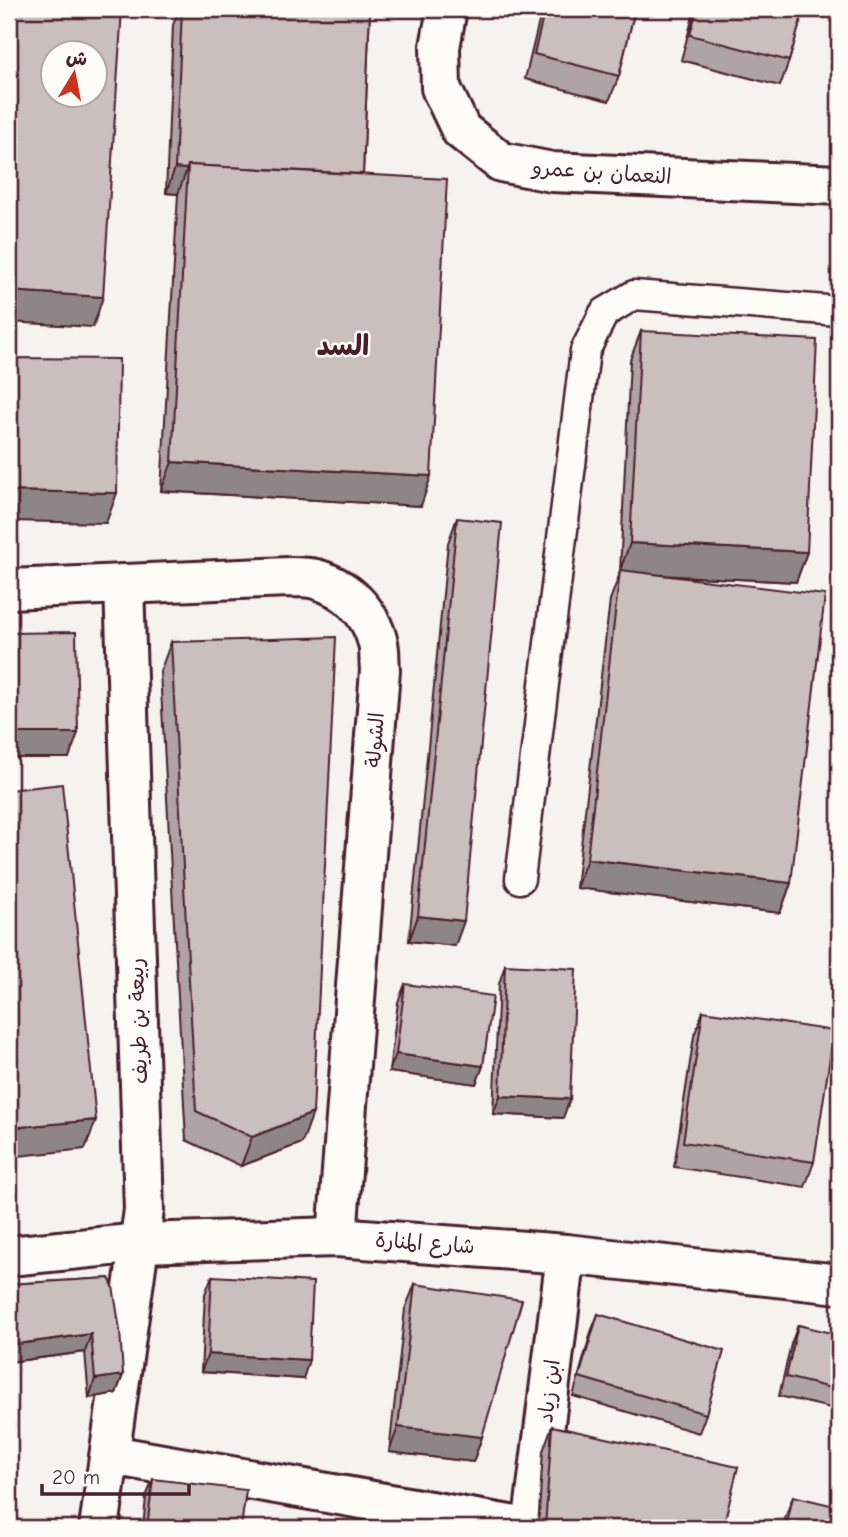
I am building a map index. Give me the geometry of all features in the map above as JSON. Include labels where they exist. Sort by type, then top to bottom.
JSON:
[{"type":"street","name":"النعمان بن عمرو","points":[[447,9],[440,47],[440,88],[461,130],[501,162],[552,172],[839,185]]},
{"type":"street","name":"الشولة","points":[[9,589],[314,578],[337,587],[357,602],[371,622],[379,645],[380,670],[337,1237]]},
{"type":"street","name":"ربيعة بن طريف","points":[[99,1528],[144,1210],[124,584]]},
{"type":"street","name":"شارع المنارة","points":[[9,1256],[140,1243],[337,1237],[566,1254],[839,1284]]},
{"type":"street","name":"ابن زياد","points":[[529,1528],[566,1254]]},
{"type":"street","points":[[111,1455],[529,1528]]},
{"type":"lane","points":[[520,879],[585,351],[604,313],[634,295],[839,311]]},
{"type":"building","points":[[9,9],[122,9],[103,297],[9,291]]},
{"type":"building","points":[[182,9],[370,9],[363,174],[188,165],[187,169],[175,168]]},
{"type":"building","points":[[545,9],[635,9],[619,76],[534,54]]},
{"type":"building","points":[[697,9],[804,9],[789,61],[690,35]]},
{"type":"building","points":[[188,165],[447,179],[431,476],[172,462]]},
{"type":"building","points":[[641,331],[817,340],[807,552],[630,543]]},
{"type":"building","points":[[9,358],[119,359],[117,493],[9,491]]},
{"type":"building","points":[[457,518],[502,523],[464,921],[418,916]]},
{"type":"building","points":[[620,570],[825,595],[791,883],[587,859]]},
{"type":"building","points":[[76,632],[78,733],[9,733],[9,633]]},
{"type":"building","points":[[336,637],[313,1113],[252,1137],[196,1111],[171,642]]},
{"type":"building","points":[[62,784],[96,1120],[9,1128],[9,790]]},
{"type":"building","points":[[505,965],[576,969],[570,1099],[500,1096]]},
{"type":"building","points":[[405,984],[493,996],[483,1066],[396,1054]]},
{"type":"building","points":[[703,1011],[834,1031],[814,1162],[683,1142]]},
{"type":"building","points":[[212,1276],[313,1282],[309,1360],[208,1354]]},
{"type":"building","points":[[109,1278],[113,1286],[120,1330],[123,1375],[95,1379],[91,1334],[9,1345],[9,1284]]},
{"type":"building","points":[[415,1284],[522,1300],[482,1437],[398,1427]]},
{"type":"building","points":[[598,1314],[724,1351],[706,1414],[579,1377]]},
{"type":"building","points":[[798,1325],[839,1335],[839,1390],[786,1377]]},
{"type":"building","points":[[552,1426],[738,1467],[723,1528],[545,1528]]},
{"type":"building","points":[[153,1479],[246,1490],[241,1528],[147,1528]]},
{"type":"building","points":[[793,1496],[839,1507],[839,1528],[786,1528]]},
{"type":"district","name":"السد","points":[[343,346]]}]
